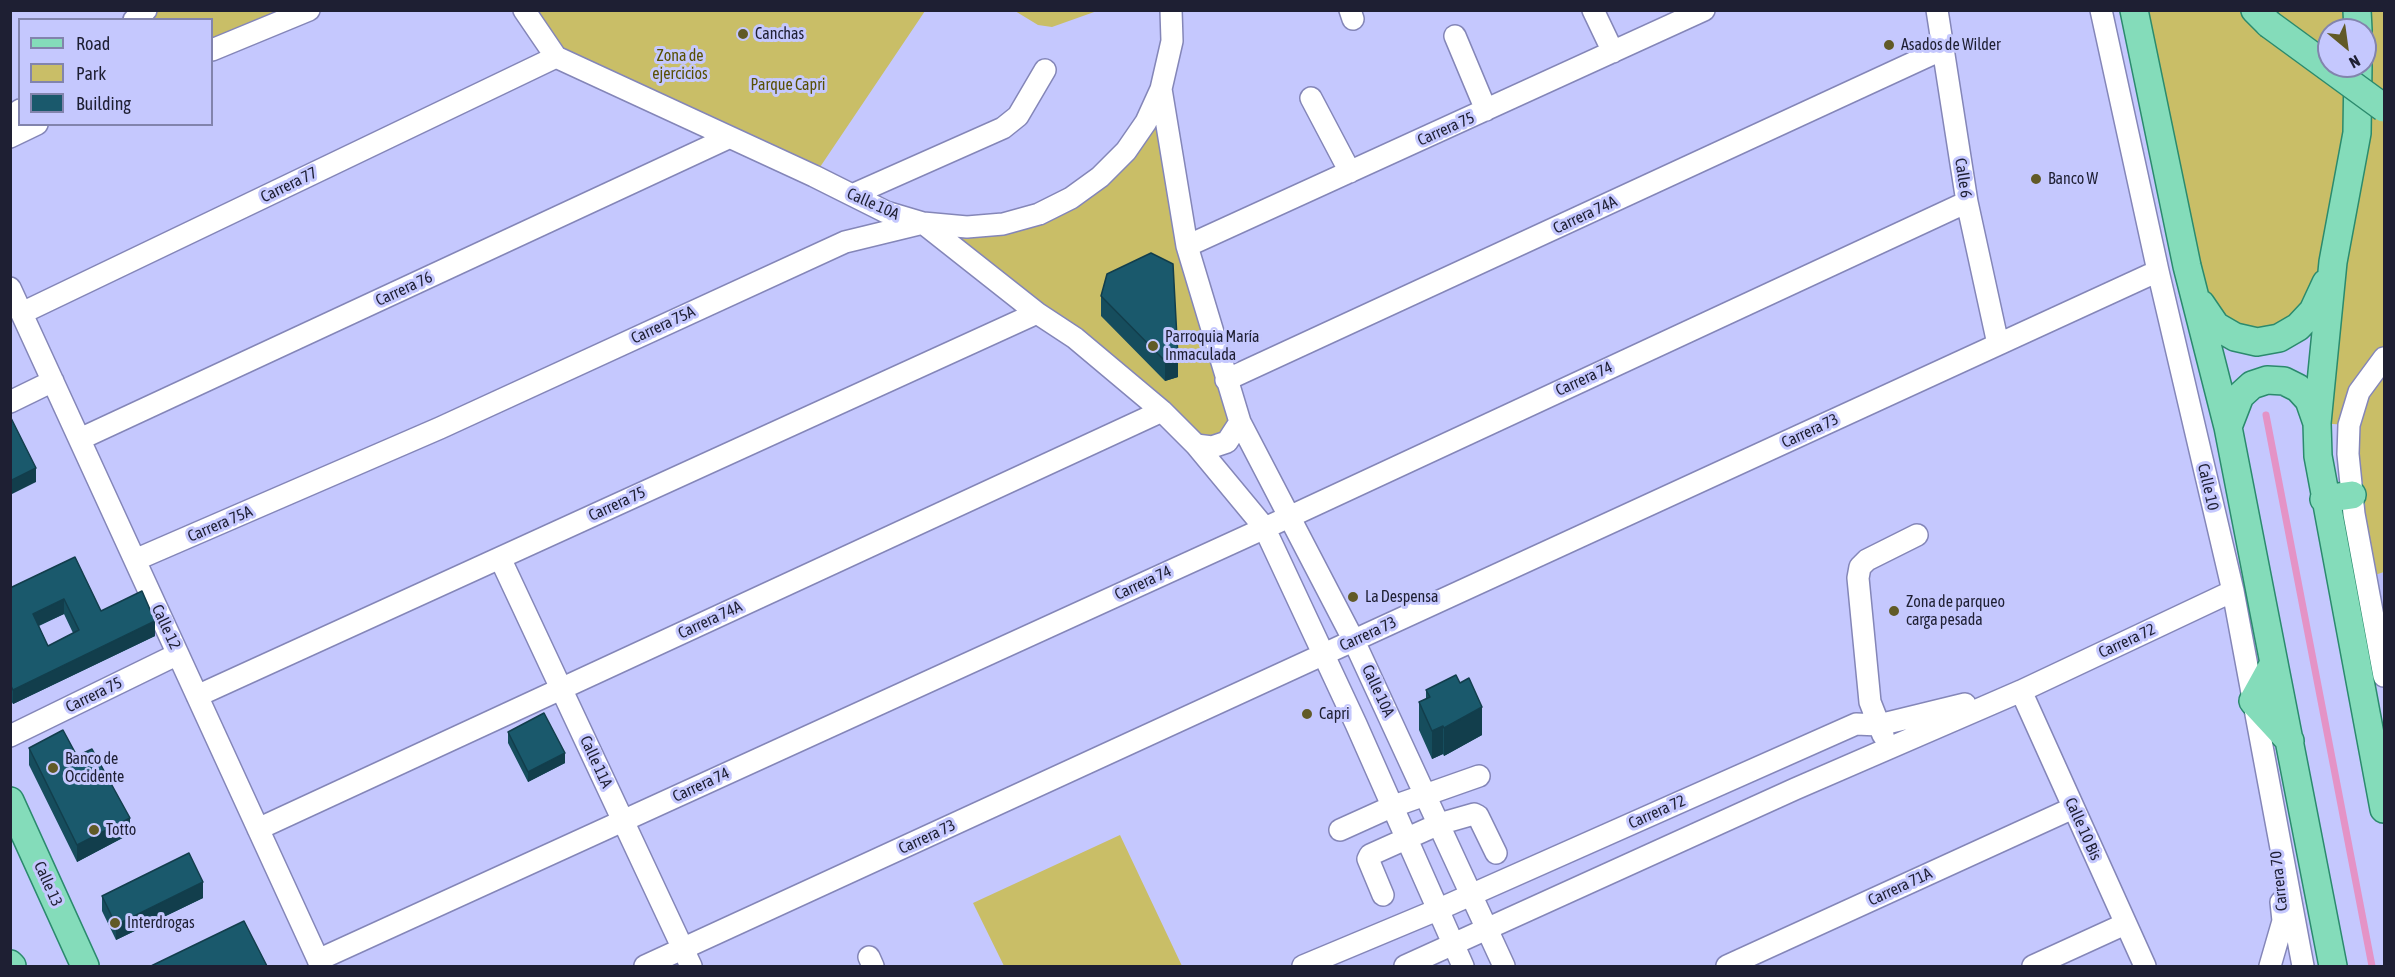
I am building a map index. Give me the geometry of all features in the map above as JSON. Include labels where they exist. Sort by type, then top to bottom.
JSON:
[{"type":"main road","name":"Calle 10","points":[[2134,10],[2187,266],[2228,427],[2333,966]]},
{"type":"main road","points":[[2262,17],[2385,108]]},
{"type":"main road","points":[[2358,78],[2357,134],[2333,262],[2317,423],[2318,456],[2380,766],[2384,808]]},
{"type":"main road","points":[[2187,266],[2203,309],[2216,326],[2235,338],[2257,342],[2279,338],[2298,327],[2322,294],[2333,262]]},
{"type":"main road","points":[[2228,427],[2240,396],[2252,385],[2267,380],[2284,381],[2298,388],[2309,400],[2317,423]]},
{"type":"main road","points":[[2325,499],[2352,495]]},
{"type":"main road","points":[[2274,663],[2253,701],[2290,741]]},
{"type":"main road","name":"Calle 13","points":[[10,801],[85,966]]},
{"type":"street","points":[[213,50],[309,10]]},
{"type":"street","points":[[524,10],[556,57]]},
{"type":"street","name":"Calle 10A","points":[[1171,10],[1172,41],[1161,89],[1187,246],[1240,422],[1354,641],[1504,966]]},
{"type":"street","points":[[1593,10],[1613,52]]},
{"type":"street","name":"Carrera 75","points":[[1187,246],[1704,10]]},
{"type":"street","name":"Calle 6","points":[[1937,10],[1967,202],[1998,345]]},
{"type":"street","name":"Calle 10","points":[[2101,10],[2158,271],[2233,591],[2303,966]]},
{"type":"street","points":[[1455,36],[1486,110]]},
{"type":"street","name":"Carrera 74A","points":[[1226,380],[1943,50]]},
{"type":"street","name":"Calle 10A","points":[[556,57],[886,212],[923,223],[1037,313],[1076,338],[1162,411],[1196,445],[1264,527],[1324,655],[1463,966]]},
{"type":"street","name":"Carrera 77","points":[[22,313],[556,57]]},
{"type":"street","points":[[852,195],[1003,128],[1018,116],[1045,70]]},
{"type":"street","name":"Carrera 75A","points":[[135,560],[440,428],[845,242],[923,223],[967,227],[1004,224],[1039,214],[1071,198],[1100,177],[1126,151],[1146,122],[1161,89]]},
{"type":"street","points":[[1311,98],[1350,172]]},
{"type":"street","points":[[10,137],[34,126]]},
{"type":"street","name":"Carrera 76","points":[[80,440],[728,138]]},
{"type":"street","name":"Carrera 74","points":[[319,963],[1967,202]]},
{"type":"street","name":"Carrera 73","points":[[645,966],[687,958],[1324,655],[2158,271]]},
{"type":"street","name":"Calle 12","points":[[10,288],[319,963]]},
{"type":"street","name":"Carrera 75","points":[[196,696],[1037,313]]},
{"type":"street","points":[[2385,358],[2359,392],[2351,414],[2348,454],[2352,495],[2376,589],[2385,676]]},
{"type":"street","points":[[10,402],[53,381]]},
{"type":"street","name":"Carrera 74A","points":[[258,829],[1162,411]]},
{"type":"street","points":[[1196,445],[1212,447],[1227,442],[1240,422]]},
{"type":"street","points":[[1888,748],[1870,702],[1858,578],[1860,567],[1867,560],[1917,535]]},
{"type":"street","name":"Calle 11A","points":[[500,558],[687,958]]},
{"type":"street","name":"Carrera 72","points":[[1405,966],[1454,946],[1888,748],[2021,691],[2233,591]]},
{"type":"street","name":"Carrera 75","points":[[10,736],[178,654]]},
{"type":"street","name":"Carrera 72","points":[[1302,966],[1437,910],[1856,724],[1878,725],[2021,691]]},
{"type":"street","name":"Calle 10 Bis","points":[[2021,691],[2145,966]]},
{"type":"street","points":[[1340,830],[1391,807],[1479,776]]},
{"type":"street","name":"Carrera 70","points":[[2270,794],[2283,921],[2270,966]]},
{"type":"street","name":"Carrera 71A","points":[[1727,966],[2073,808]]},
{"type":"street","points":[[1383,895],[1368,857],[1439,824],[1474,814],[1478,816],[1496,853]]},
{"type":"street","points":[[2033,966],[2125,924]]},
{"type":"shaded area","points":[[2384,572],[2384,676],[2366,578]]},
{"type":"green space","points":[[146,11],[309,11],[213,50],[213,18],[137,18]]},
{"type":"green space","name":"Parque Capri","points":[[524,11],[925,11],[814,176],[556,57]]},
{"type":"green space","points":[[1015,11],[1097,11],[1052,27],[1038,25]]},
{"type":"green space","points":[[2134,11],[2384,11],[2384,572],[2366,578],[2349,425],[2317,423],[2333,265],[2279,338],[2216,326]]},
{"type":"green space","points":[[1161,89],[1187,246],[1240,422],[1212,447],[923,223],[1003,224],[1100,177]]},
{"type":"green space","points":[[1120,835],[1182,966],[1004,966],[973,903]]},
{"type":"building","name":"Parroquia María Inmaculada","points":[[1151,253],[1173,264],[1178,357],[1165,361],[1101,296],[1107,274]]},
{"type":"building","points":[[10,416],[36,468],[10,481]]},
{"type":"building","points":[[75,557],[101,611],[142,591],[155,621],[13,690],[10,684],[10,588]],"holes":[[[64,599],[79,630],[48,646],[33,614]]]},
{"type":"building","points":[[1456,675],[1460,683],[1469,678],[1482,707],[1444,728],[1443,726],[1432,731],[1419,702],[1430,697],[1426,690]]},
{"type":"building","points":[[544,713],[565,753],[528,772],[508,732]]},
{"type":"building","points":[[63,730],[77,756],[92,749],[130,818],[77,845],[29,748]]},
{"type":"building","points":[[189,853],[203,882],[116,925],[102,896]]},
{"type":"building","points":[[244,921],[267,966],[151,966]]},
{"type":"waterway","points":[[2266,415],[2372,966]]},
{"type":"place","name":"Canchas","points":[[743,34]]},
{"type":"place","name":"Asados de Wilder","points":[[1889,45]]},
{"type":"place","name":"Banco W","points":[[2036,179]]},
{"type":"place","name":"Parroquia María Inmaculada","points":[[1153,346]]},
{"type":"place","name":"La Despensa","points":[[1353,597]]},
{"type":"place","name":"Zona de parqueo carga pesada","points":[[1894,611]]},
{"type":"place","name":"Capri","points":[[1307,714]]},
{"type":"place","name":"Banco de Occidente","points":[[53,768]]},
{"type":"place","name":"Totto","points":[[94,830]]},
{"type":"place","name":"Interdrogas","points":[[115,923]]},
{"type":"park label","name":"Zona de ejercicios","points":[[680,65]]}]
